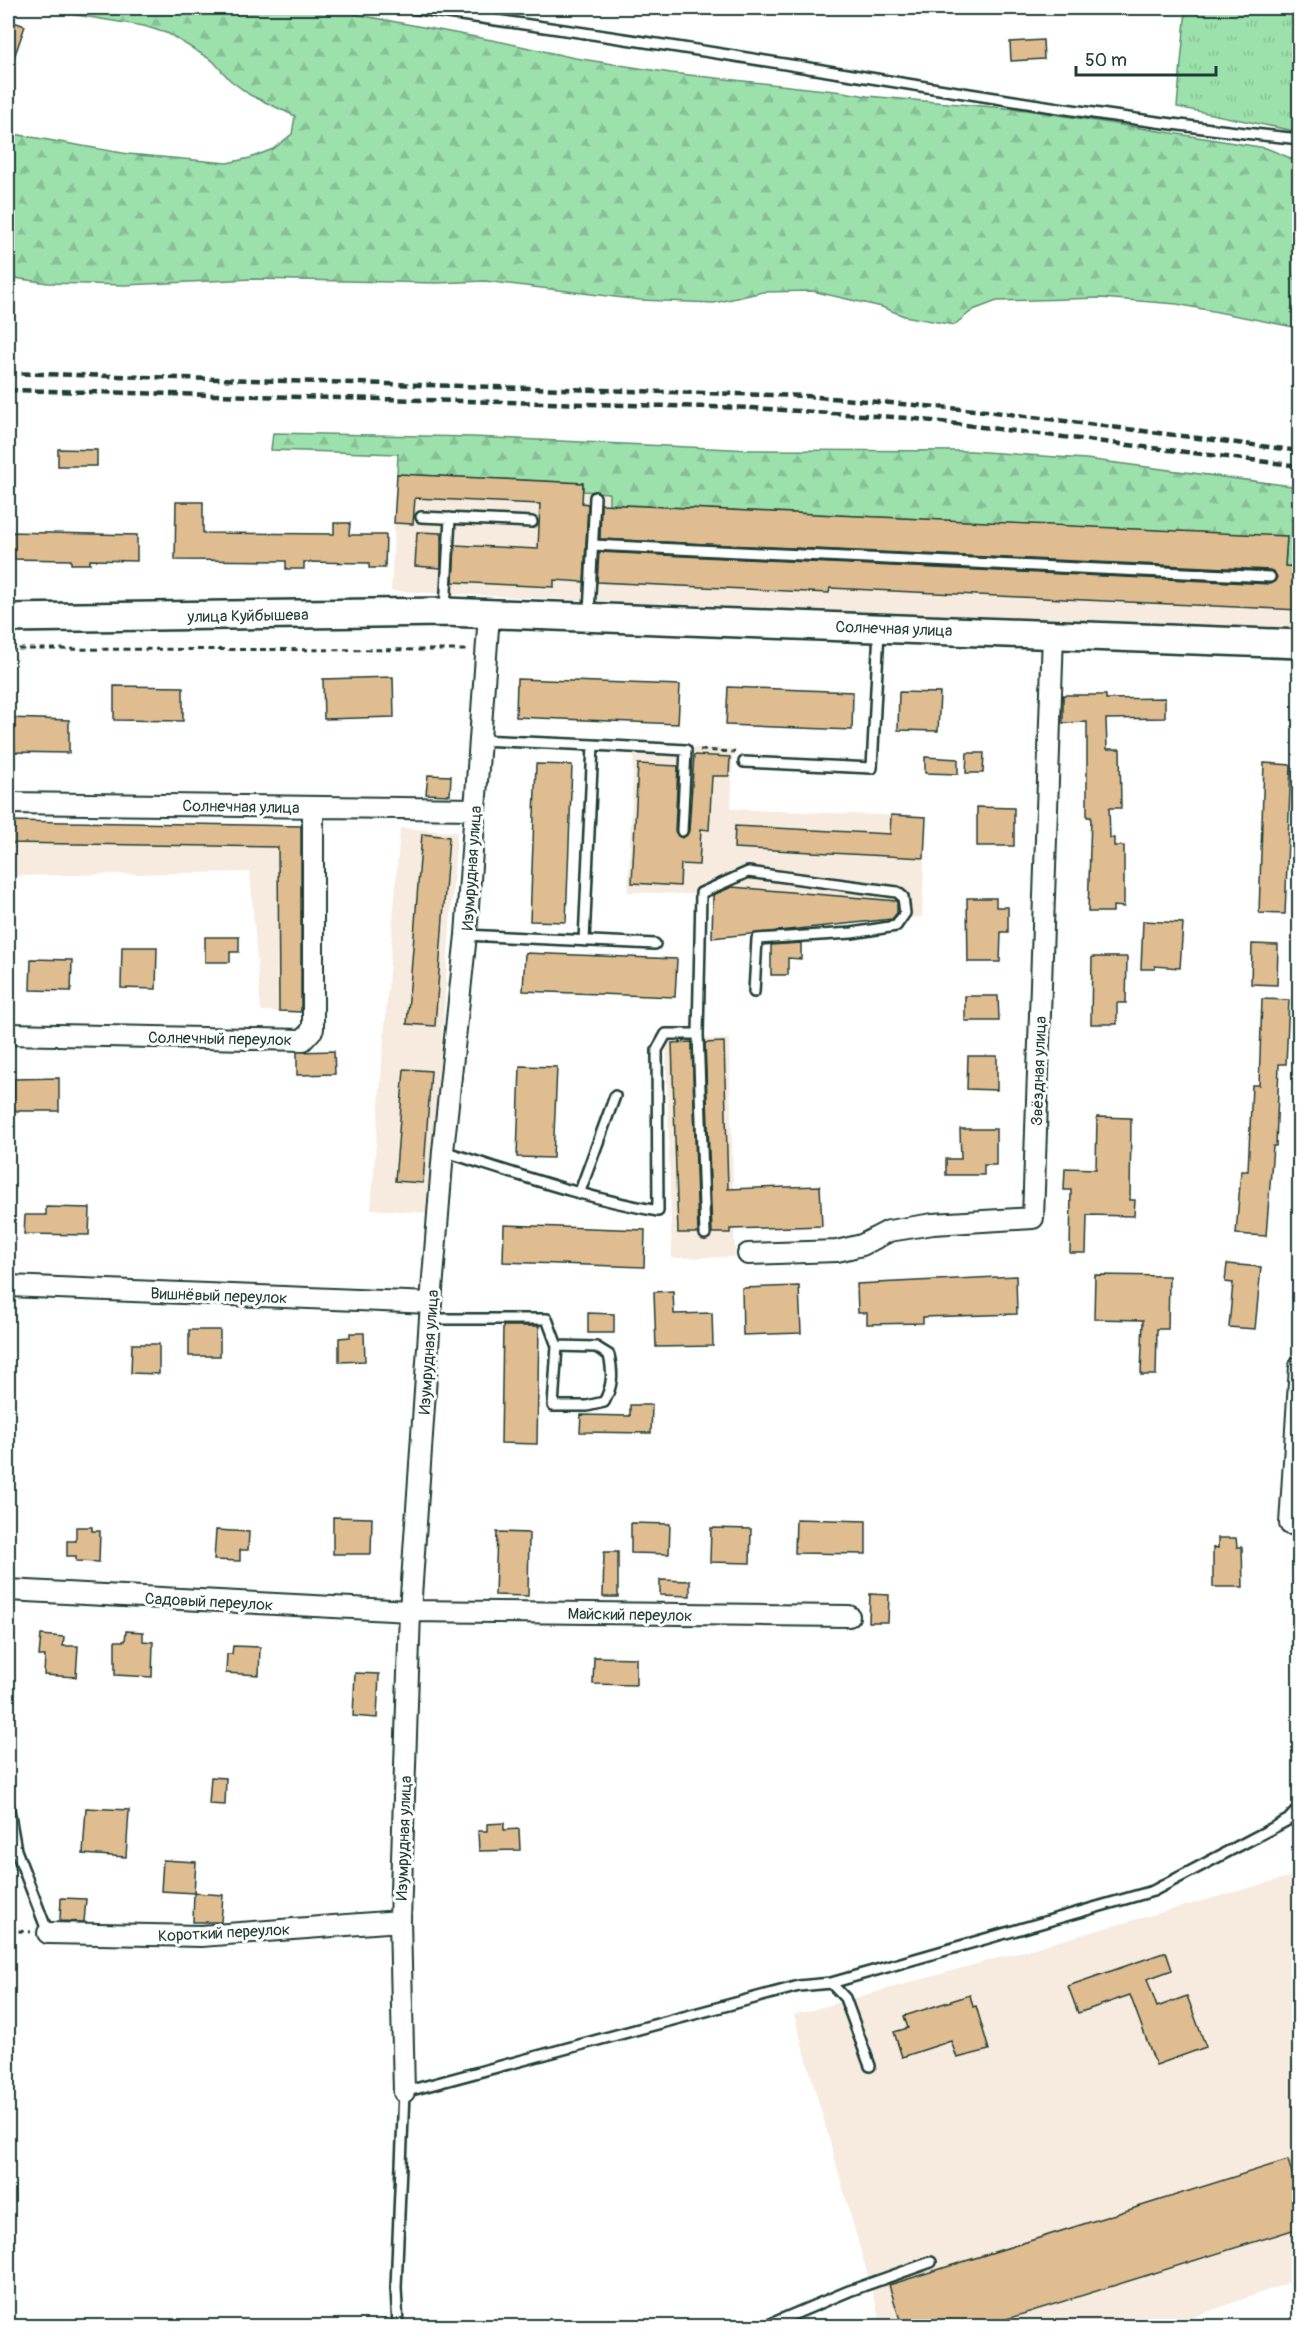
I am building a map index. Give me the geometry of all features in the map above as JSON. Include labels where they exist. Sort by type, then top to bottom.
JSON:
[{"type":"street","name":"улица Куйбышева","points":[[8,618],[445,612],[489,614]]},
{"type":"street","name":"Солнечная улица","points":[[489,614],[1299,644]]},
{"type":"street","name":"Изумрудная улица","points":[[404,2092],[400,1921],[411,1611],[430,1311],[443,1151],[466,935],[489,614]]},
{"type":"street","name":"Звёздная улица","points":[[748,1254],[837,1251],[862,1245],[889,1231],[933,1224],[1033,1218],[1053,634]]},
{"type":"street","name":"Солнечная улица","points":[[8,803],[475,809]]},
{"type":"street","name":"Солнечный переулок","points":[[8,1034],[303,1040],[313,1029],[313,807]]},
{"type":"street","name":"Вишнёвый переулок","points":[[8,1286],[430,1311]]},
{"type":"street","points":[[1290,1524],[1299,1366]]},
{"type":"street","name":"Садовый переулок","points":[[8,1590],[411,1611]]},
{"type":"street","name":"Майский переулок","points":[[411,1611],[849,1616]]},
{"type":"street","name":"Короткий переулок","points":[[48,1933],[201,1936],[400,1921]]},
{"type":"lane","points":[[411,8],[663,44],[1026,103],[1299,139]]},
{"type":"lane","points":[[589,619],[595,497]]},
{"type":"lane","points":[[421,517],[532,522]]},
{"type":"lane","points":[[445,612],[450,518]]},
{"type":"lane","points":[[592,545],[1270,577]]},
{"type":"lane","points":[[744,762],[872,768],[879,627]]},
{"type":"lane","points":[[480,740],[686,750],[682,831]]},
{"type":"lane","points":[[584,941],[593,745]]},
{"type":"lane","points":[[705,1234],[698,1034],[701,892],[748,872],[897,892],[903,897],[905,913],[896,927],[852,933],[757,939],[754,992]]},
{"type":"lane","points":[[466,935],[654,944]]},
{"type":"lane","points":[[443,1151],[579,1194],[658,1211],[657,1050],[666,1034],[698,1034]]},
{"type":"lane","points":[[579,1194],[615,1096]]},
{"type":"lane","points":[[430,1311],[547,1319],[557,1346],[553,1406],[586,1406],[604,1402],[609,1394],[613,1373],[609,1355],[596,1347],[557,1346]]},
{"type":"lane","points":[[8,1804],[16,1850],[48,1933]]},
{"type":"lane","points":[[398,2326],[396,2288],[404,2092],[799,1986],[831,1983],[1153,1891],[1288,1820],[1299,1807]]},
{"type":"lane","points":[[831,1983],[845,1998],[870,2066]]},
{"type":"lane","points":[[766,2326],[849,2291],[931,2262]]},
{"type":"path","points":[[8,649],[486,650]]},
{"type":"path","points":[[686,750],[737,753],[744,762]]},
{"type":"shaded area","points":[[397,474],[583,483],[583,491],[610,493],[609,504],[1287,536],[1285,566],[1299,567],[1300,634],[391,591]]},
{"type":"shaded area","points":[[634,745],[733,749],[731,809],[926,817],[922,917],[712,938],[713,895],[628,892]]},
{"type":"shaded area","points":[[8,821],[301,826],[301,1012],[261,1011],[250,872],[8,876]]},
{"type":"shaded area","points":[[400,828],[457,832],[429,1213],[371,1209]]},
{"type":"shaded area","points":[[729,1039],[735,1257],[672,1258],[666,1040]]},
{"type":"shaded area","points":[[1299,1874],[1299,2279],[1168,2326],[882,2326],[794,2015]]},
{"type":"green space","points":[[55,8],[334,8],[575,58],[671,73],[867,96],[1027,110],[1266,148],[1299,164],[1299,328],[1177,304],[1101,298],[997,301],[973,310],[954,325],[904,316],[882,307],[812,291],[763,292],[714,303],[640,300],[485,281],[437,283],[253,279],[125,285],[48,283],[8,277],[8,133],[128,154],[227,163],[250,158],[273,149],[292,134],[295,116],[250,95],[230,80],[213,61],[169,34],[144,26],[70,14]]},
{"type":"green space","points":[[1186,8],[1299,8],[1299,132],[1177,107]]},
{"type":"green space","points":[[273,433],[473,437],[752,450],[971,451],[1086,459],[1299,487],[1299,567],[1285,566],[1287,537],[609,504],[609,493],[583,491],[583,483],[397,474],[398,454],[271,450]]},
{"type":"building","points":[[8,20],[25,26],[10,69],[8,69]]},
{"type":"building","points":[[1043,40],[1044,59],[1011,61],[1010,42]]},
{"type":"building","points":[[58,449],[97,450],[97,466],[58,466]]},
{"type":"building","points":[[397,474],[583,483],[582,503],[588,504],[584,582],[554,580],[554,587],[453,582],[455,545],[538,549],[540,504],[415,498],[413,524],[394,523]]},
{"type":"building","points":[[176,502],[203,502],[203,533],[334,534],[334,523],[350,523],[349,535],[386,535],[385,568],[369,568],[369,563],[304,562],[304,569],[286,569],[286,561],[175,560]]},
{"type":"building","points":[[601,504],[1287,536],[1285,566],[1299,567],[1299,610],[830,588],[829,593],[597,582],[599,552],[1270,584],[1277,577],[1270,570],[600,539]]},
{"type":"building","points":[[8,532],[137,535],[137,561],[90,560],[90,564],[71,564],[71,560],[8,559]]},
{"type":"building","points":[[417,532],[441,533],[441,568],[415,566]]},
{"type":"building","points":[[393,677],[394,717],[324,719],[323,679]]},
{"type":"building","points":[[517,679],[680,685],[678,724],[516,717]]},
{"type":"building","points":[[114,686],[183,687],[183,721],[114,720]]},
{"type":"building","points":[[728,687],[853,692],[852,730],[726,725]]},
{"type":"building","points":[[899,692],[940,693],[938,731],[898,730]]},
{"type":"building","points":[[1063,695],[1106,695],[1106,699],[1165,698],[1165,718],[1106,719],[1107,749],[1120,749],[1121,808],[1109,808],[1110,838],[1114,838],[1114,846],[1124,846],[1124,907],[1113,906],[1113,912],[1088,912],[1091,817],[1087,817],[1087,722],[1063,723]]},
{"type":"building","points":[[8,718],[69,720],[69,753],[8,752]]},
{"type":"building","points":[[967,753],[984,753],[983,773],[966,773]]},
{"type":"building","points":[[694,755],[730,757],[729,776],[712,776],[709,830],[701,829],[699,865],[681,864],[680,886],[632,883],[638,764],[678,766],[675,831],[682,838],[689,831]]},
{"type":"building","points":[[925,757],[958,759],[958,774],[925,773]]},
{"type":"building","points":[[1264,763],[1291,765],[1285,914],[1259,913]]},
{"type":"building","points":[[536,764],[572,765],[566,922],[530,921]]},
{"type":"building","points":[[428,775],[451,776],[450,795],[426,794]]},
{"type":"building","points":[[977,807],[1014,808],[1014,846],[977,846]]},
{"type":"building","points":[[891,815],[926,817],[924,858],[734,848],[735,826],[890,834]]},
{"type":"building","points":[[8,821],[301,826],[301,1012],[279,1011],[278,847],[8,843]]},
{"type":"building","points":[[422,834],[449,837],[435,1026],[407,1024]]},
{"type":"building","points":[[732,887],[897,901],[897,913],[892,919],[712,938],[713,895]]},
{"type":"building","points":[[967,898],[996,898],[996,907],[1008,907],[1008,932],[1001,932],[1000,962],[968,962]]},
{"type":"building","points":[[1143,921],[1183,923],[1180,968],[1155,966],[1155,969],[1141,969]]},
{"type":"building","points":[[205,937],[239,937],[239,952],[230,952],[230,962],[205,962]]},
{"type":"building","points":[[801,943],[801,959],[788,958],[788,975],[771,975],[771,945]]},
{"type":"building","points":[[1252,944],[1278,945],[1277,985],[1251,984]]},
{"type":"building","points":[[122,947],[157,947],[156,989],[121,988]]},
{"type":"building","points":[[525,953],[677,959],[675,997],[523,991]]},
{"type":"building","points":[[1092,957],[1127,957],[1126,1003],[1117,1003],[1117,1024],[1091,1024]]},
{"type":"building","points":[[31,959],[72,960],[71,991],[30,990]]},
{"type":"building","points":[[965,996],[998,996],[999,1021],[965,1021]]},
{"type":"building","points":[[1262,999],[1289,1000],[1286,1064],[1279,1064],[1276,1146],[1273,1146],[1266,1236],[1236,1234],[1241,1171],[1248,1171],[1252,1085],[1259,1085]]},
{"type":"building","points":[[692,1042],[698,1233],[678,1233],[672,1043]]},
{"type":"building","points":[[724,1042],[728,1189],[820,1186],[822,1226],[730,1229],[730,1233],[712,1233],[705,1043]]},
{"type":"building","points":[[334,1051],[335,1074],[297,1075],[297,1052]]},
{"type":"building","points":[[968,1056],[997,1056],[997,1090],[967,1089]]},
{"type":"building","points":[[520,1066],[557,1067],[553,1158],[517,1157]]},
{"type":"building","points":[[404,1069],[431,1071],[423,1183],[395,1181]]},
{"type":"building","points":[[59,1078],[59,1111],[14,1111],[14,1079]]},
{"type":"building","points":[[1097,1117],[1131,1118],[1130,1200],[1135,1200],[1134,1216],[1087,1215],[1086,1253],[1070,1253],[1071,1190],[1064,1190],[1065,1168],[1096,1169]]},
{"type":"building","points":[[960,1129],[996,1129],[996,1165],[984,1165],[984,1175],[946,1175],[946,1159],[961,1159]]},
{"type":"building","points":[[46,1207],[90,1208],[89,1235],[24,1234],[25,1215],[46,1215]]},
{"type":"building","points":[[504,1225],[645,1230],[644,1267],[503,1262]]},
{"type":"building","points":[[1227,1264],[1261,1267],[1255,1329],[1229,1327],[1233,1283],[1225,1282]]},
{"type":"building","points":[[1095,1275],[1169,1276],[1168,1329],[1157,1329],[1156,1375],[1141,1375],[1143,1320],[1094,1319]]},
{"type":"building","points":[[1016,1276],[1017,1314],[923,1317],[923,1323],[867,1324],[867,1313],[858,1313],[857,1284]]},
{"type":"building","points":[[799,1286],[801,1333],[743,1335],[742,1288]]},
{"type":"building","points":[[673,1291],[674,1314],[712,1313],[713,1346],[656,1347],[654,1292]]},
{"type":"building","points":[[588,1313],[614,1314],[614,1333],[588,1333]]},
{"type":"building","points":[[503,1326],[539,1326],[537,1444],[501,1443]]},
{"type":"building","points":[[189,1330],[220,1330],[220,1356],[189,1356]]},
{"type":"building","points":[[350,1333],[364,1333],[365,1361],[339,1362],[339,1338],[350,1337]]},
{"type":"building","points":[[132,1344],[159,1344],[159,1374],[131,1373]]},
{"type":"building","points":[[630,1405],[652,1405],[651,1433],[580,1432],[581,1415],[630,1416]]},
{"type":"building","points":[[333,1517],[372,1518],[371,1554],[333,1554]]},
{"type":"building","points":[[796,1519],[866,1521],[866,1554],[795,1553]]},
{"type":"building","points":[[631,1523],[670,1524],[669,1554],[631,1553]]},
{"type":"building","points":[[76,1527],[92,1527],[92,1531],[100,1531],[99,1562],[76,1561],[76,1556],[67,1556],[67,1541],[76,1541]]},
{"type":"building","points":[[711,1528],[751,1529],[750,1563],[710,1562]]},
{"type":"building","points":[[216,1530],[249,1532],[248,1550],[240,1550],[240,1561],[214,1560]]},
{"type":"building","points":[[497,1532],[529,1533],[528,1596],[495,1595]]},
{"type":"building","points":[[1218,1538],[1236,1538],[1237,1547],[1242,1547],[1243,1587],[1213,1587],[1213,1547],[1218,1548]]},
{"type":"building","points":[[604,1552],[618,1552],[618,1597],[603,1597]]},
{"type":"building","points":[[660,1580],[690,1581],[690,1596],[660,1595]]},
{"type":"building","points":[[870,1594],[889,1595],[888,1622],[869,1622]]},
{"type":"building","points":[[126,1631],[143,1632],[143,1641],[153,1642],[152,1677],[115,1675],[115,1641],[125,1641]]},
{"type":"building","points":[[41,1635],[64,1637],[63,1646],[78,1646],[76,1677],[44,1675],[45,1656],[39,1656]]},
{"type":"building","points":[[233,1646],[260,1647],[259,1675],[226,1673],[227,1654],[232,1654]]},
{"type":"building","points":[[594,1657],[636,1658],[636,1685],[593,1684]]},
{"type":"building","points":[[355,1673],[379,1674],[377,1718],[353,1716]]},
{"type":"building","points":[[211,1777],[226,1778],[225,1805],[209,1804]]},
{"type":"building","points":[[86,1808],[129,1810],[126,1857],[83,1854]]},
{"type":"building","points":[[504,1823],[504,1830],[519,1829],[520,1850],[479,1851],[478,1831],[487,1831],[487,1824]]},
{"type":"building","points":[[163,1860],[196,1862],[194,1893],[161,1891]]},
{"type":"building","points":[[194,1893],[223,1895],[221,1922],[193,1922]]},
{"type":"building","points":[[61,1898],[86,1899],[84,1922],[60,1921]]},
{"type":"building","points":[[1166,1952],[1172,1970],[1147,1979],[1157,2007],[1187,1996],[1206,2047],[1156,2065],[1130,1995],[1078,2013],[1068,1986]]},
{"type":"building","points":[[970,1995],[973,2007],[976,2006],[989,2050],[957,2058],[951,2041],[902,2057],[894,2032],[908,2028],[904,2016]]},
{"type":"building","points":[[1288,2160],[1299,2197],[1299,2228],[984,2326],[902,2326],[889,2285]]},
{"type":"railway","points":[[8,373],[806,396],[986,411],[1300,451]]},
{"type":"railway","points":[[8,390],[753,408],[908,418],[1300,466]]}]
